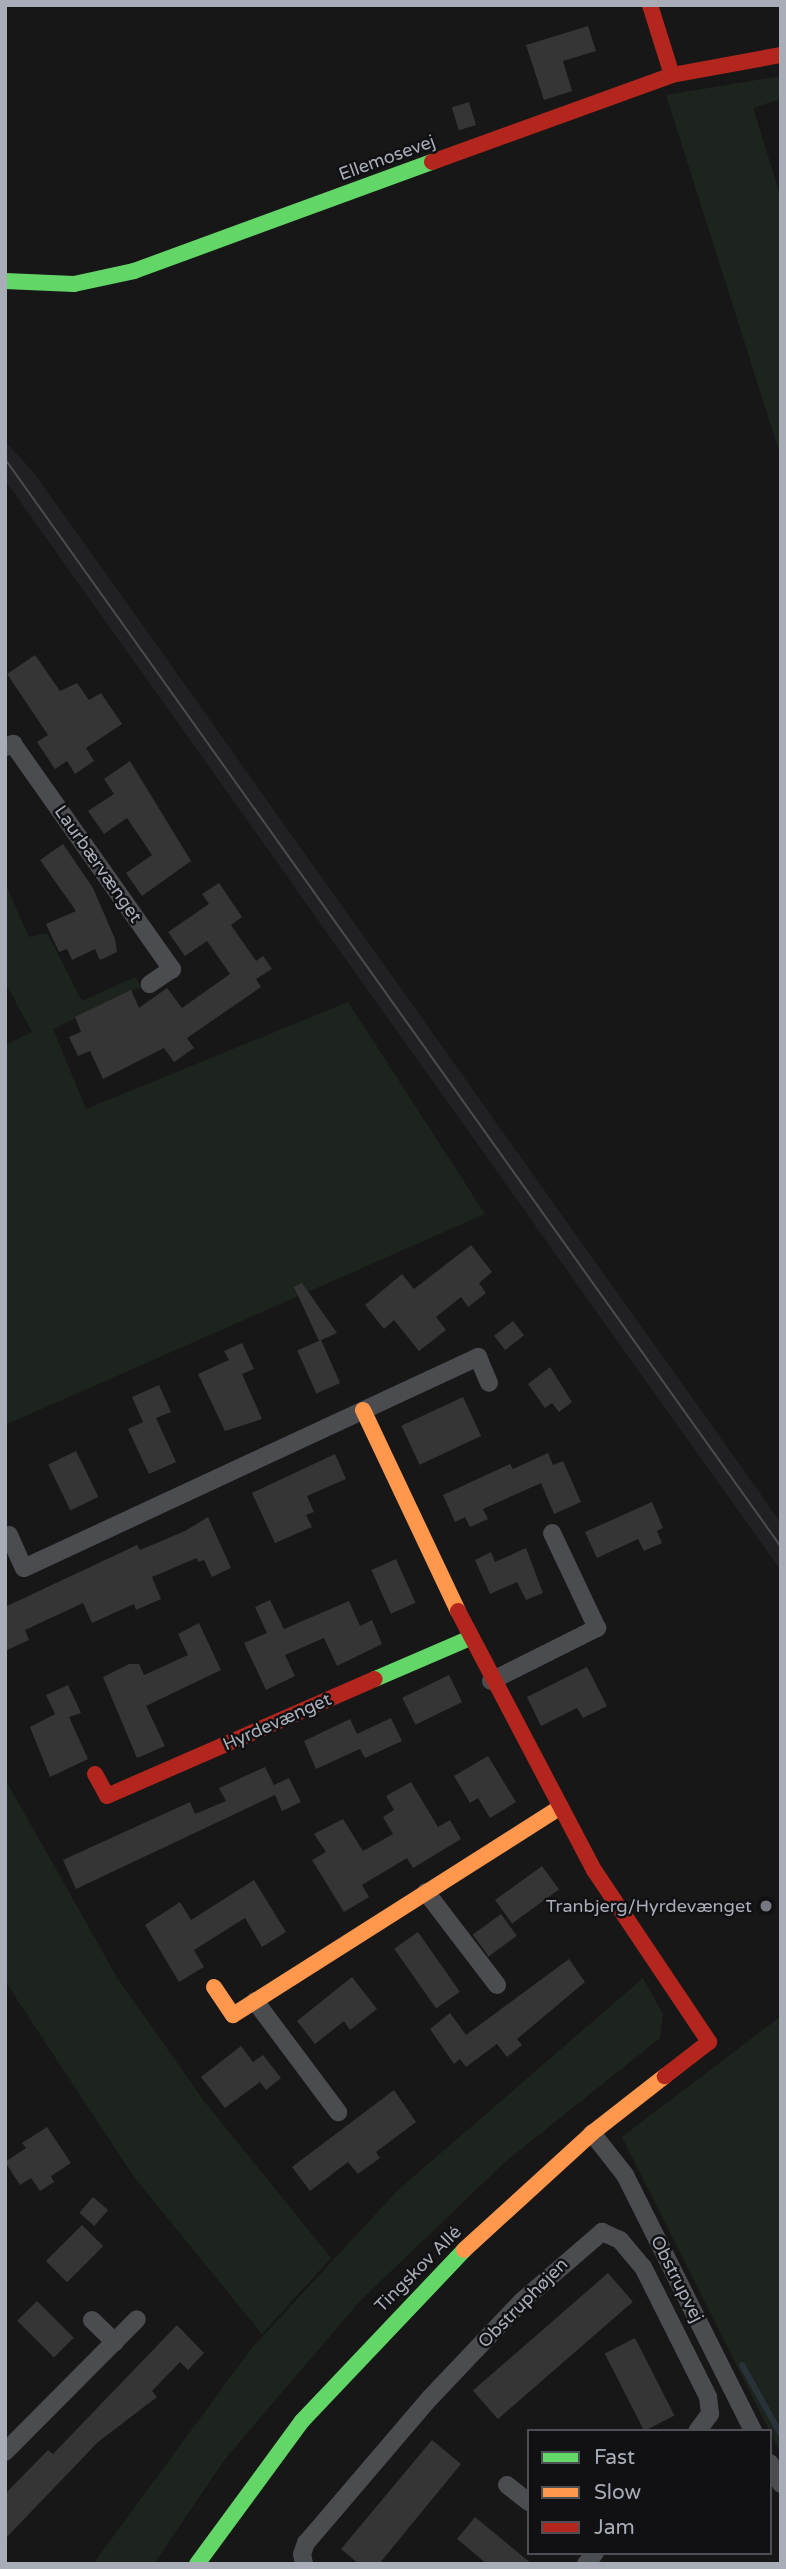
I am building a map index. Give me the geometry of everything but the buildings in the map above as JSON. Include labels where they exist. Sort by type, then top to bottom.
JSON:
[{"type":"street","points":[[650,5],[672,75]]},
{"type":"street","name":"Ellemosevej","points":[[5,281],[74,284],[134,271],[672,75],[781,55]]},
{"type":"street","name":"Laurbærvænget","points":[[5,747],[13,744],[172,970],[150,984]]},
{"type":"street","points":[[9,1535],[24,1568],[478,1357],[489,1383]]},
{"type":"street","points":[[214,1987],[233,2015],[561,1807],[491,1681],[363,1410]]},
{"type":"street","points":[[491,1681],[597,1628],[552,1533]]},
{"type":"street","name":"Hyrdevænget","points":[[94,1774],[107,1796],[470,1638]]},
{"type":"street","name":"Tingskov Allé","points":[[197,2564],[302,2421],[436,2275],[592,2133],[709,2042],[594,1870],[561,1807]]},
{"type":"street","points":[[426,1892],[496,1985]]},
{"type":"street","points":[[255,2001],[338,2112]]},
{"type":"street","name":"Obstrupvej","points":[[592,2133],[625,2175],[752,2429]]},
{"type":"street","name":"Obstruphøjen","points":[[304,2564],[302,2554],[306,2543],[430,2398],[522,2301],[602,2232],[620,2240],[643,2267],[708,2397],[710,2414],[699,2429]]},
{"type":"street","points":[[5,2452],[137,2319]]},
{"type":"street","points":[[92,2320],[115,2342]]},
{"type":"street","points":[[772,2467],[781,2484]]},
{"type":"street","points":[[507,2484],[527,2500]]},
{"type":"shaded area","points":[[781,76],[781,99],[753,108],[781,198],[781,457],[666,95]]},
{"type":"shaded area","points":[[5,441],[35,474],[781,1523],[781,1571],[5,480]]},
{"type":"shaded area","points":[[5,883],[29,937],[47,933],[82,1001],[135,977],[141,987],[53,1029],[86,1109],[348,1002],[485,1214],[5,1425],[5,1045],[32,1032],[5,982]]},
{"type":"shaded area","points":[[5,1779],[118,1979],[204,2101],[331,2258],[262,2334],[134,2177],[5,1981]]},
{"type":"shaded area","points":[[643,1978],[663,2014],[660,2038],[505,2162],[361,2300],[225,2459],[154,2564],[93,2564],[251,2349],[397,2191]]},
{"type":"shaded area","points":[[781,2016],[781,2454],[772,2436],[772,2429],[768,2429],[622,2137]]},
{"type":"waterway","points":[[742,2365],[781,2435]]},
{"type":"tram line","points":[[5,459],[781,1547]]},
{"type":"traffic: fast","points":[[5,281],[74,284],[134,271],[432,162]]},
{"type":"traffic: fast","points":[[375,1679],[470,1638]]},
{"type":"traffic: fast","points":[[197,2564],[302,2421],[464,2250]]},
{"type":"traffic: slow","points":[[363,1410],[458,1611]]},
{"type":"traffic: slow","points":[[214,1987],[233,2015],[561,1807]]},
{"type":"traffic: slow","points":[[464,2250],[592,2133],[665,2076]]},
{"type":"traffic: jam","points":[[650,5],[672,75]]},
{"type":"traffic: jam","points":[[432,162],[672,75],[781,55]]},
{"type":"traffic: jam","points":[[458,1611],[594,1870],[709,2042],[665,2076]]},
{"type":"traffic: jam","points":[[95,1774],[107,1796],[375,1679]]},
{"type":"place","name":"Tranbjerg/Hyrdevænget","points":[[766,1906]]}]
